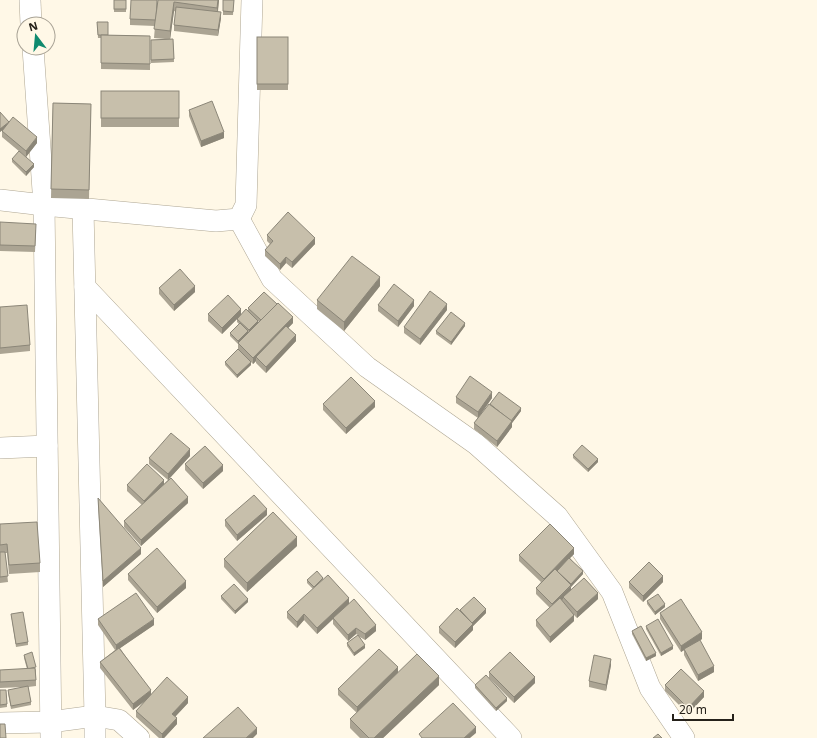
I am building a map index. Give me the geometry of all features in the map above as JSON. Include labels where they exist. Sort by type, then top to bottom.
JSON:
[{"type":"street","points":[[30,0],[31,16]]},
{"type":"street","points":[[239,219],[246,204],[252,0]]},
{"type":"street","points":[[34,56],[44,205],[50,730]]},
{"type":"street","points":[[0,200],[216,221],[239,219]]},
{"type":"street","points":[[83,209],[95,738]]},
{"type":"street","points":[[239,219],[272,279],[283,290],[367,368],[476,444],[557,516],[612,592],[650,688],[684,738]]},
{"type":"street","points":[[85,287],[511,738]]},
{"type":"street","points":[[0,448],[47,446]]},
{"type":"street","points":[[0,723],[50,730],[95,716],[119,720],[138,738]]},
{"type":"building","points":[[114,0],[126,0],[126,9],[114,9]]},
{"type":"building","points":[[131,0],[157,0],[156,20],[130,19]]},
{"type":"building","points":[[158,0],[218,0],[217,8],[174,2],[170,31],[154,29]]},
{"type":"building","points":[[223,0],[234,0],[233,12],[223,11]]},
{"type":"building","points":[[176,7],[221,12],[218,30],[174,25]]},
{"type":"building","points":[[97,22],[108,22],[108,35],[98,35]]},
{"type":"building","points":[[101,35],[150,36],[150,64],[101,63]]},
{"type":"building","points":[[257,37],[288,37],[288,84],[257,84]]},
{"type":"building","points":[[173,39],[174,59],[151,60],[151,40]]},
{"type":"building","points":[[101,91],[179,91],[179,118],[101,118]]},
{"type":"building","points":[[212,101],[224,132],[201,141],[189,110]]},
{"type":"building","points":[[53,103],[91,104],[89,190],[51,189]]},
{"type":"building","points":[[0,112],[9,122],[0,129]]},
{"type":"building","points":[[13,117],[37,137],[26,151],[2,131]]},
{"type":"building","points":[[19,151],[34,164],[26,172],[12,159]]},
{"type":"building","points":[[288,212],[315,238],[292,262],[286,257],[280,264],[265,250],[273,241],[267,235]]},
{"type":"building","points":[[0,222],[36,224],[35,246],[0,245]]},
{"type":"building","points":[[352,256],[380,277],[344,322],[317,300]]},
{"type":"building","points":[[180,269],[195,286],[174,305],[159,288]]},
{"type":"building","points":[[394,284],[414,300],[398,321],[378,305]]},
{"type":"building","points":[[430,291],[447,304],[420,339],[404,327]]},
{"type":"building","points":[[264,292],[277,304],[261,320],[248,308]]},
{"type":"building","points":[[228,295],[241,309],[222,328],[208,314]]},
{"type":"building","points":[[278,303],[293,317],[253,358],[238,343]]},
{"type":"building","points":[[27,305],[30,345],[0,348],[0,307]]},
{"type":"building","points":[[246,309],[258,321],[249,330],[237,319]]},
{"type":"building","points":[[451,312],[465,323],[451,342],[436,331]]},
{"type":"building","points":[[240,323],[248,331],[238,341],[230,333]]},
{"type":"building","points":[[286,326],[296,335],[266,367],[256,357]]},
{"type":"building","points":[[238,349],[251,362],[237,375],[225,362]]},
{"type":"building","points":[[470,376],[492,392],[478,412],[456,397]]},
{"type":"building","points":[[351,377],[375,401],[346,428],[323,404]]},
{"type":"building","points":[[499,392],[521,408],[511,421],[490,404]]},
{"type":"building","points":[[489,404],[512,421],[497,441],[474,423]]},
{"type":"building","points":[[171,433],[190,449],[168,474],[149,458]]},
{"type":"building","points":[[582,445],[598,459],[588,469],[573,455]]},
{"type":"building","points":[[205,446],[223,465],[203,483],[185,464]]},
{"type":"building","points":[[147,464],[164,480],[144,501],[127,485]]},
{"type":"building","points":[[171,478],[188,497],[141,540],[124,521]]},
{"type":"building","points":[[254,495],[267,509],[237,535],[225,520]]},
{"type":"building","points":[[98,498],[141,548],[103,581]]},
{"type":"building","points":[[273,512],[297,537],[247,583],[224,559]]},
{"type":"building","points":[[37,522],[40,563],[9,565],[7,544],[0,545],[0,524]]},
{"type":"building","points":[[550,524],[574,548],[544,579],[519,555]]},
{"type":"building","points":[[157,548],[186,581],[157,607],[128,574]]},
{"type":"building","points":[[0,552],[5,552],[8,576],[0,577]]},
{"type":"building","points":[[569,558],[583,571],[571,584],[557,571]]},
{"type":"building","points":[[649,562],[663,576],[643,596],[629,582]]},
{"type":"building","points":[[555,569],[571,585],[552,604],[536,588]]},
{"type":"building","points":[[317,571],[323,578],[314,587],[307,580]]},
{"type":"building","points":[[328,575],[349,598],[317,628],[304,614],[297,622],[287,612]]},
{"type":"building","points":[[584,578],[598,593],[577,612],[563,597]]},
{"type":"building","points":[[234,584],[248,599],[235,611],[221,596]]},
{"type":"building","points":[[136,593],[154,619],[116,645],[98,619]]},
{"type":"building","points":[[658,594],[665,604],[655,612],[647,601]]},
{"type":"building","points":[[474,597],[486,609],[472,623],[460,610]]},
{"type":"building","points":[[560,598],[574,615],[550,637],[536,620]]},
{"type":"building","points":[[354,599],[376,625],[365,634],[356,628],[348,635],[333,618]]},
{"type":"building","points":[[681,599],[702,632],[681,646],[660,613]]},
{"type":"building","points":[[457,608],[473,624],[455,642],[439,627]]},
{"type":"building","points":[[23,612],[28,642],[16,644],[11,614]]},
{"type":"building","points":[[658,619],[673,646],[661,653],[646,626]]},
{"type":"building","points":[[641,626],[656,653],[646,658],[632,631]]},
{"type":"building","points":[[358,635],[365,645],[354,653],[347,643]]},
{"type":"building","points":[[700,640],[714,666],[698,675],[684,649]]},
{"type":"building","points":[[119,648],[151,690],[133,704],[100,662]]},
{"type":"building","points":[[379,649],[398,667],[357,707],[338,689]]},
{"type":"building","points":[[32,652],[36,667],[28,669],[24,655]]},
{"type":"building","points":[[510,652],[535,677],[514,697],[489,672]]},
{"type":"building","points":[[417,654],[439,676],[374,738],[369,738],[350,719]]},
{"type":"building","points":[[594,655],[611,659],[606,685],[589,681]]},
{"type":"building","points":[[35,668],[36,680],[0,682],[0,670]]},
{"type":"building","points":[[681,669],[704,691],[688,708],[665,685]]},
{"type":"building","points":[[486,675],[507,698],[496,708],[475,685]]},
{"type":"building","points":[[167,677],[188,697],[172,714],[177,718],[162,734],[136,711]]},
{"type":"building","points":[[28,686],[31,702],[11,706],[8,690]]},
{"type":"building","points":[[0,690],[6,690],[7,704],[0,705]]},
{"type":"building","points":[[453,703],[476,727],[464,738],[422,738],[419,734]]},
{"type":"building","points":[[238,707],[257,728],[246,738],[203,738]]},
{"type":"building","points":[[0,724],[5,724],[6,738],[0,738]]},
{"type":"building","points":[[658,734],[662,738],[653,738]]}]
